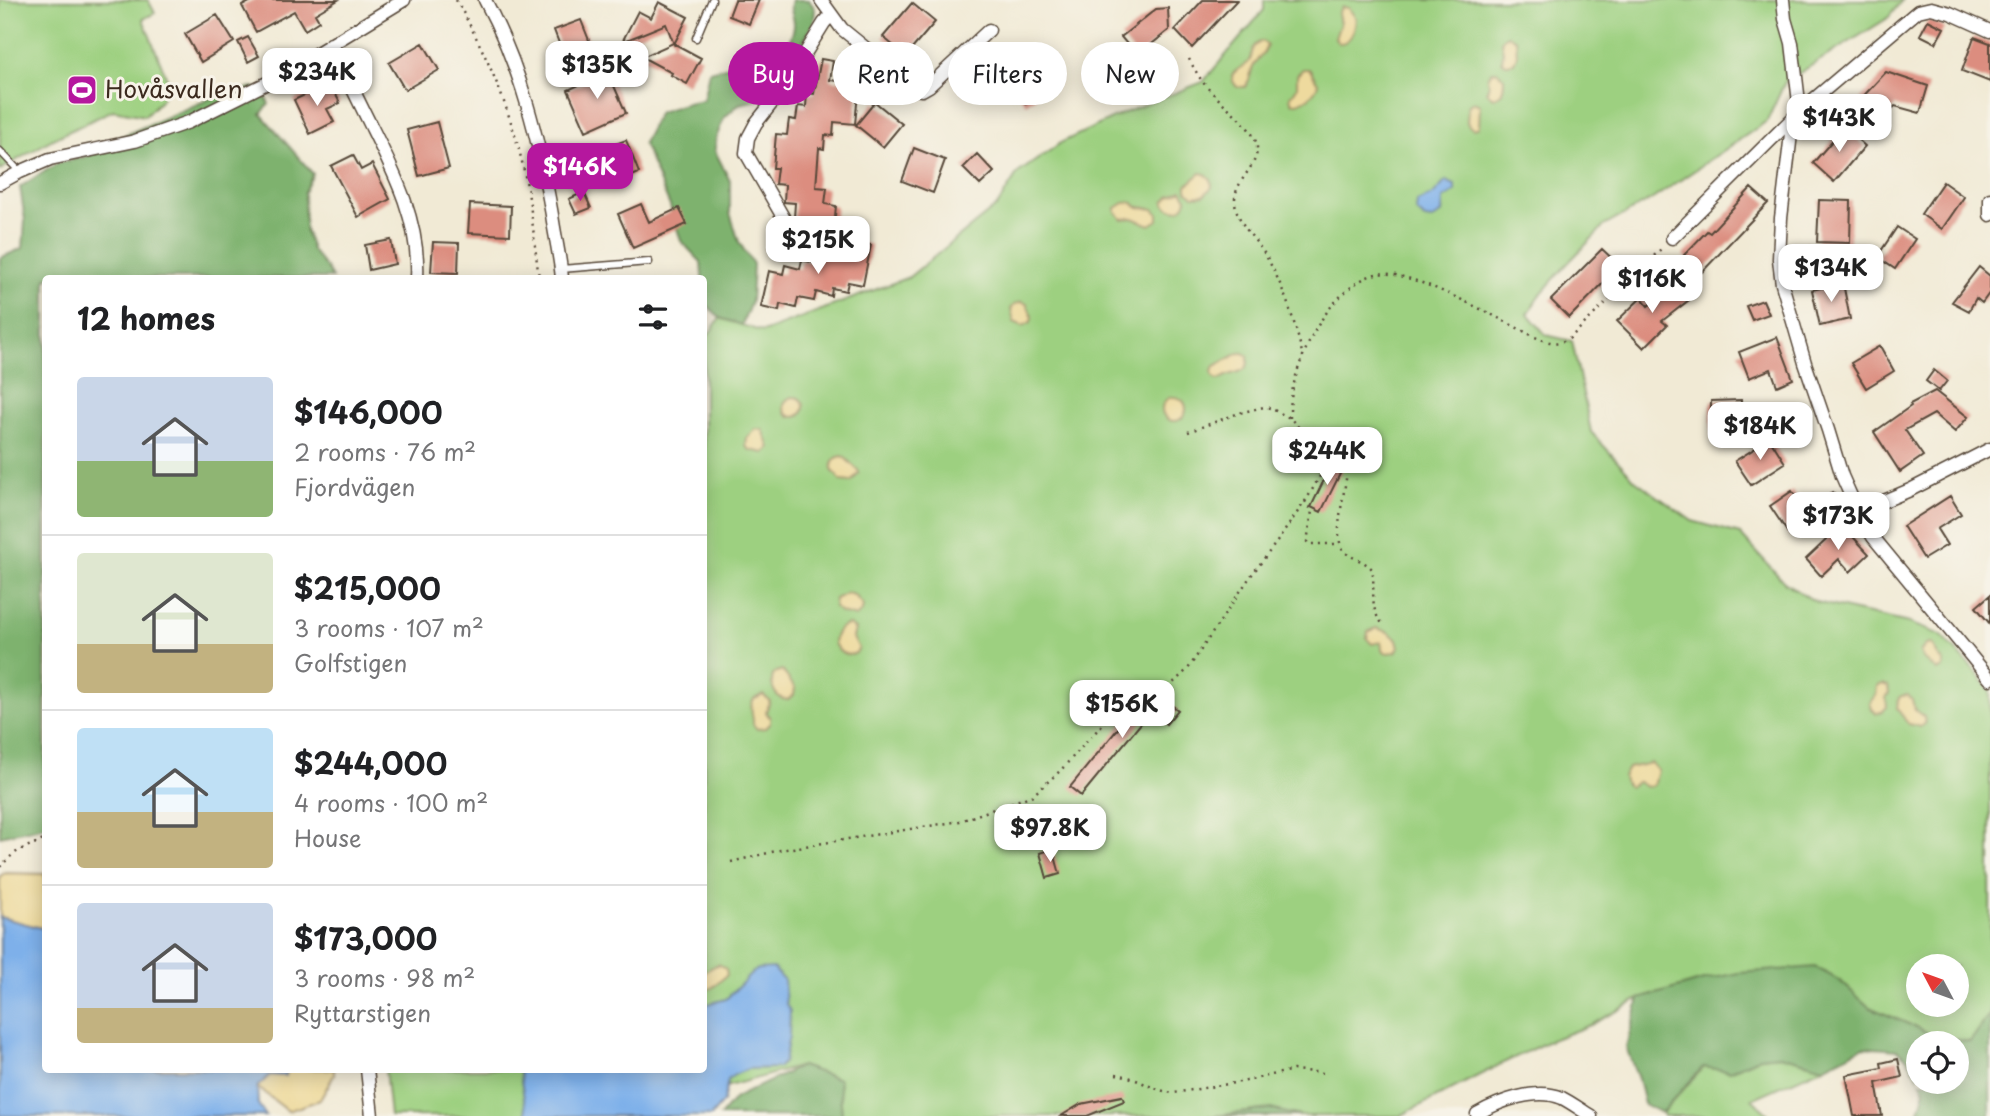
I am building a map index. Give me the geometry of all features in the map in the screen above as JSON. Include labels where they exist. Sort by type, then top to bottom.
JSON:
[{"type":"street","points":[[0,183],[50,159],[135,141],[189,122],[273,80],[404,0]]},
{"type":"street","points":[[485,0],[498,23],[514,65],[538,140],[561,274]]},
{"type":"street","points":[[821,0],[842,29],[910,86],[922,90],[989,30]]},
{"type":"street","points":[[1783,0],[1792,43],[1800,111],[1791,134],[1779,259],[1782,284],[1801,350],[1842,476],[1858,512],[1881,548],[1990,679]]},
{"type":"street","points":[[1672,239],[1800,111],[1919,11],[1931,8],[1950,13],[1990,31]]},
{"type":"street","points":[[798,233],[787,224],[746,153],[748,138],[831,15]]},
{"type":"street","points":[[331,44],[403,194],[413,227],[418,260],[417,275]]},
{"type":"street","points":[[1990,199],[1990,215]]},
{"type":"street","points":[[1858,512],[1910,490],[1990,449]]},
{"type":"street","points":[[367,1073],[372,1116]]},
{"type":"street","points":[[1477,1114],[1513,1097],[1542,1095],[1560,1097],[1591,1116]]},
{"type":"lane","points":[[696,38],[712,0]]},
{"type":"lane","points":[[0,151],[20,172]]},
{"type":"lane","points":[[561,274],[649,262]]},
{"type":"path","points":[[456,0],[494,75],[508,116],[528,190],[539,275]]},
{"type":"path","points":[[1189,59],[1206,87],[1223,102],[1255,141],[1254,162],[1238,188],[1235,202],[1240,217],[1266,257],[1294,320],[1303,358]]},
{"type":"path","points":[[1290,418],[1290,401],[1303,358],[1319,324],[1343,295],[1364,278],[1388,273],[1414,279],[1535,337],[1552,343],[1562,343],[1672,239]]},
{"type":"path","points":[[1188,432],[1264,407],[1277,410],[1290,418],[1323,454],[1334,457],[1347,468],[1339,520],[1340,544],[1347,553],[1372,569],[1374,608],[1381,623]]},
{"type":"path","points":[[731,862],[794,848],[960,821],[1033,795],[1060,771],[1131,693],[1153,693],[1171,685],[1188,668],[1305,501],[1320,476],[1323,454]]},
{"type":"path","points":[[1305,501],[1312,511],[1307,542],[1340,544]]},
{"type":"path","points":[[0,867],[12,854],[42,841]]},
{"type":"path","points":[[1116,1073],[1130,1076],[1164,1092],[1174,1093],[1293,1070],[1325,1073]]},
{"type":"green space","name":"Hovåsvallen","points":[[0,0],[148,0],[155,13],[143,19],[168,81],[162,99],[145,116],[113,110],[51,140],[0,170]]},
{"type":"green space","points":[[792,0],[809,0],[815,9],[814,22],[803,42],[789,42],[794,21]]},
{"type":"green space","points":[[1264,0],[1902,0],[1888,18],[1785,82],[1767,121],[1654,198],[1604,226],[1539,296],[1528,314],[1546,335],[1572,341],[1591,432],[1635,480],[1692,521],[1740,534],[1784,582],[1816,602],[1909,623],[1941,635],[1990,691],[1990,1014],[1970,1042],[1969,1031],[1924,1031],[1869,1007],[1839,980],[1739,973],[1639,999],[1593,1024],[1551,1040],[1497,1066],[1400,1116],[1300,1116],[1270,1109],[1214,1116],[842,1116],[839,1079],[801,1066],[620,1116],[390,1116],[385,1073],[707,1073],[707,337],[720,318],[763,332],[909,277],[997,206],[1018,173],[1062,142],[1144,105],[1179,105],[1179,91],[1203,82],[1264,10]]},
{"type":"green space","points":[[728,66],[728,105],[738,105],[724,118],[716,138],[715,151],[730,181],[730,213],[739,242],[753,264],[751,302],[742,325],[720,318],[707,305],[707,275],[702,275],[701,262],[681,241],[670,206],[643,143],[659,112],[703,100],[709,71]]},
{"type":"green space","points":[[253,87],[264,93],[269,104],[261,114],[313,174],[304,192],[305,229],[312,250],[330,275],[42,275],[42,827],[0,836],[0,258],[23,248],[25,220],[20,187],[58,163],[85,157],[118,138],[209,99]]},
{"type":"green space","points":[[1815,967],[1839,980],[1869,1007],[1924,1031],[1906,1031],[1906,1057],[1897,1050],[1863,1047],[1824,1067],[1780,1055],[1760,1057],[1730,1071],[1703,1067],[1661,1113],[1644,1104],[1626,1047],[1639,999],[1739,973]]},
{"type":"green space","points":[[1990,1014],[1990,1116],[1921,1116],[1919,1111],[1924,1094],[1969,1094],[1969,1042]]},
{"type":"green space","points":[[1780,1055],[1824,1067],[1752,1099],[1770,1116],[1663,1116],[1662,1113],[1704,1067],[1730,1071],[1760,1057]]},
{"type":"green space","points":[[801,1066],[839,1079],[842,1116],[720,1116],[735,1098]]},
{"type":"green space","points":[[1270,1109],[1300,1116],[1215,1116]]},
{"type":"sand","points":[[1342,7],[1348,8],[1356,18],[1349,38],[1338,43],[1335,38],[1340,24],[1338,13]]},
{"type":"sand","points":[[1508,35],[1516,40],[1517,56],[1514,63],[1506,64],[1502,61],[1501,41]]},
{"type":"sand","points":[[1262,41],[1267,45],[1266,48],[1256,62],[1245,87],[1237,87],[1233,74],[1250,60],[1254,47]]},
{"type":"sand","points":[[1303,69],[1309,69],[1318,83],[1317,87],[1308,97],[1292,103],[1290,98],[1297,87],[1297,75]]},
{"type":"sand","points":[[1497,71],[1504,78],[1504,85],[1501,93],[1493,98],[1486,92],[1488,78],[1491,72]]},
{"type":"sand","points":[[1473,102],[1480,105],[1479,127],[1474,129],[1467,122],[1468,106]]},
{"type":"sand","points":[[1201,173],[1211,179],[1212,187],[1204,195],[1193,196],[1187,190],[1187,185]]},
{"type":"sand","points":[[1182,190],[1187,198],[1185,206],[1176,210],[1166,206],[1164,202],[1169,196]]},
{"type":"sand","points":[[1131,202],[1139,207],[1154,209],[1158,220],[1150,225],[1132,218],[1122,219],[1116,208]]},
{"type":"sand","points":[[1022,302],[1027,304],[1032,316],[1031,322],[1023,326],[1014,322],[1011,309]]},
{"type":"sand","points":[[1239,353],[1248,356],[1246,368],[1218,380],[1213,377],[1215,366]]},
{"type":"sand","points":[[790,397],[798,397],[804,407],[798,417],[790,417],[784,411],[784,403]]},
{"type":"sand","points":[[1174,397],[1182,401],[1186,409],[1182,417],[1174,421],[1166,417],[1162,409],[1166,401]]},
{"type":"sand","points":[[756,429],[763,430],[770,448],[765,453],[750,450],[746,446],[747,438]]},
{"type":"sand","points":[[843,456],[859,473],[851,482],[841,481],[832,470],[834,460]]},
{"type":"sand","points":[[847,593],[854,595],[863,605],[862,611],[856,617],[841,613],[834,607],[835,599]]},
{"type":"sand","points":[[849,625],[855,629],[853,638],[859,648],[856,653],[849,655],[840,651],[834,643],[838,631]]},
{"type":"sand","points":[[1376,628],[1397,639],[1399,647],[1396,652],[1385,653],[1381,642],[1372,644],[1367,639],[1368,632]]},
{"type":"sand","points":[[1932,644],[1944,662],[1943,668],[1937,671],[1920,652],[1926,645]]},
{"type":"sand","points":[[782,670],[795,688],[794,695],[787,700],[779,696],[772,686],[774,673]]},
{"type":"sand","points":[[1877,686],[1888,686],[1887,707],[1876,713],[1870,703],[1876,694]]},
{"type":"sand","points":[[763,695],[770,701],[766,712],[770,723],[765,728],[757,729],[753,724],[751,705],[754,699]]},
{"type":"sand","points":[[1908,695],[1915,710],[1924,717],[1925,724],[1920,727],[1909,724],[1897,709],[1898,699]]},
{"type":"sand","points":[[1651,763],[1658,771],[1654,785],[1646,787],[1638,782],[1629,787],[1625,784],[1623,777],[1628,768]]},
{"type":"sand","points":[[5,873],[42,874],[42,928],[0,917],[0,876]]},
{"type":"sand","points":[[718,964],[726,969],[727,975],[707,990],[707,970]]},
{"type":"sand","points":[[286,1073],[334,1073],[320,1100],[288,1111],[257,1087],[270,1075],[286,1076]]},
{"type":"water","points":[[1446,181],[1455,185],[1455,192],[1443,199],[1442,213],[1432,220],[1425,219],[1416,211],[1417,202],[1433,195]]},
{"type":"water","points":[[0,917],[42,928],[42,1073],[286,1073],[286,1076],[270,1075],[257,1087],[258,1104],[266,1116],[0,1116]]},
{"type":"water","points":[[773,968],[784,980],[786,1004],[790,1011],[784,1062],[778,1068],[748,1069],[734,1075],[728,1080],[723,1102],[711,1116],[527,1116],[520,1073],[707,1073],[707,1004],[726,999],[758,969]]},
{"type":"building","points":[[253,0],[338,0],[315,14],[319,21],[305,30],[294,11],[256,32],[242,6]]},
{"type":"building","points":[[735,0],[759,0],[749,24],[729,16]]},
{"type":"building","points":[[1203,0],[1237,0],[1192,48],[1175,30]]},
{"type":"building","points":[[659,2],[688,17],[674,44],[666,24],[622,42],[638,11],[651,18]]},
{"type":"building","points":[[912,3],[935,22],[918,42],[889,42],[883,37]]},
{"type":"building","points":[[1168,8],[1169,30],[1154,42],[1125,42],[1121,37],[1156,9]]},
{"type":"building","points":[[217,15],[234,42],[201,62],[185,34]]},
{"type":"building","points":[[581,20],[594,53],[567,64],[554,30]]},
{"type":"building","points":[[1928,20],[1944,28],[1936,43],[1920,35]]},
{"type":"building","points":[[248,37],[259,56],[248,62],[238,42]]},
{"type":"building","points":[[1974,37],[1990,43],[1990,82],[1962,71]]},
{"type":"building","points":[[423,43],[439,70],[405,90],[389,63]]},
{"type":"building","points":[[673,43],[701,58],[687,84],[642,57]]},
{"type":"building","points":[[821,59],[833,61],[830,80],[833,80],[833,105],[857,105],[855,124],[834,122],[833,136],[825,135],[824,149],[819,148],[816,187],[827,188],[825,204],[836,206],[834,226],[799,222],[794,218],[795,203],[784,202],[785,185],[775,184],[777,168],[773,168],[776,134],[787,135],[789,119],[796,120],[798,106],[819,105]]},
{"type":"building","points":[[607,70],[626,113],[586,131],[568,90],[603,74],[604,77]]},
{"type":"building","points":[[1886,72],[1928,86],[1920,113],[1895,106],[1877,124],[1856,104]]},
{"type":"building","points":[[330,83],[340,103],[327,109],[334,122],[310,134],[294,100]]},
{"type":"building","points":[[873,105],[879,105],[902,124],[883,147],[856,125]]},
{"type":"building","points":[[437,122],[449,168],[419,176],[407,130]]},
{"type":"building","points":[[1844,127],[1865,146],[1834,182],[1813,163]]},
{"type":"building","points":[[626,140],[639,173],[614,184],[600,150]]},
{"type":"building","points":[[914,148],[945,160],[933,193],[902,181]]},
{"type":"building","points":[[977,154],[994,172],[980,185],[963,168]]},
{"type":"building","points":[[353,155],[361,170],[372,164],[390,199],[358,217],[331,166]]},
{"type":"building","points":[[1943,182],[1964,197],[1942,229],[1921,214]]},
{"type":"building","points":[[1751,188],[1768,203],[1702,272],[1684,255],[1707,231],[1710,233]]},
{"type":"building","points":[[584,192],[591,208],[576,214],[569,199]]},
{"type":"building","points":[[1819,200],[1851,201],[1850,243],[1817,242]]},
{"type":"building","points":[[470,204],[511,206],[510,235],[468,233]]},
{"type":"building","points":[[641,204],[649,222],[679,208],[687,224],[633,248],[618,214]]},
{"type":"building","points":[[1897,227],[1915,239],[1895,269],[1877,257]]},
{"type":"building","points":[[837,238],[871,245],[863,285],[848,282],[846,291],[832,288],[831,296],[816,292],[814,301],[798,298],[796,308],[780,304],[779,311],[761,307],[769,271],[783,274],[785,265],[800,269],[802,260],[817,263],[819,255],[834,258]]},
{"type":"building","points":[[391,240],[395,264],[369,270],[365,245]]},
{"type":"building","points":[[433,242],[459,243],[458,273],[431,272]]},
{"type":"building","points":[[1810,246],[1813,260],[1798,264],[1795,250]]},
{"type":"building","points":[[1602,249],[1620,266],[1569,318],[1551,300]]},
{"type":"building","points":[[1979,267],[1990,276],[1990,292],[1982,303],[1976,298],[1969,311],[1952,302]]},
{"type":"building","points":[[1677,283],[1689,300],[1662,321],[1667,325],[1644,348],[1617,321],[1641,298],[1648,306]]},
{"type":"building","points":[[1843,283],[1850,319],[1820,326],[1812,290]]},
{"type":"building","points":[[1763,300],[1769,314],[1752,320],[1746,306]]},
{"type":"building","points":[[1777,337],[1793,379],[1777,386],[1771,369],[1749,378],[1739,352]]},
{"type":"building","points":[[1880,346],[1894,371],[1866,388],[1851,363]]},
{"type":"building","points":[[1934,370],[1947,381],[1939,391],[1926,381]]},
{"type":"building","points":[[1935,391],[1968,417],[1955,432],[1934,414],[1905,430],[1923,456],[1900,472],[1874,432],[1911,406],[1910,404]]},
{"type":"building","points":[[1741,400],[1741,434],[1711,435],[1711,401]]},
{"type":"building","points":[[1770,439],[1785,463],[1751,485],[1735,461]]},
{"type":"building","points":[[1332,463],[1343,468],[1321,512],[1311,507]]},
{"type":"building","points":[[1792,491],[1812,521],[1790,536],[1770,506]]},
{"type":"building","points":[[1832,492],[1843,504],[1825,519],[1815,506]]},
{"type":"building","points":[[1950,496],[1961,514],[1937,529],[1947,545],[1924,559],[1903,526]]},
{"type":"building","points":[[1842,525],[1869,554],[1850,572],[1839,559],[1821,576],[1806,559]]},
{"type":"building","points":[[1990,595],[1990,624],[1976,607]]},
{"type":"building","points":[[1162,698],[1178,710],[1166,724],[1151,711],[1081,796],[1070,787],[1139,703]]},
{"type":"building","points":[[1053,849],[1060,874],[1047,878],[1040,853]]},
{"type":"building","points":[[1898,1059],[1902,1077],[1876,1083],[1882,1116],[1854,1116],[1846,1075],[1882,1068],[1881,1063]]},
{"type":"building","points":[[1122,1096],[1124,1101],[1087,1116],[1061,1116],[1081,1104]]},
{"type":"place","name":"Hovåsvallen","points":[[82,90]]}]
